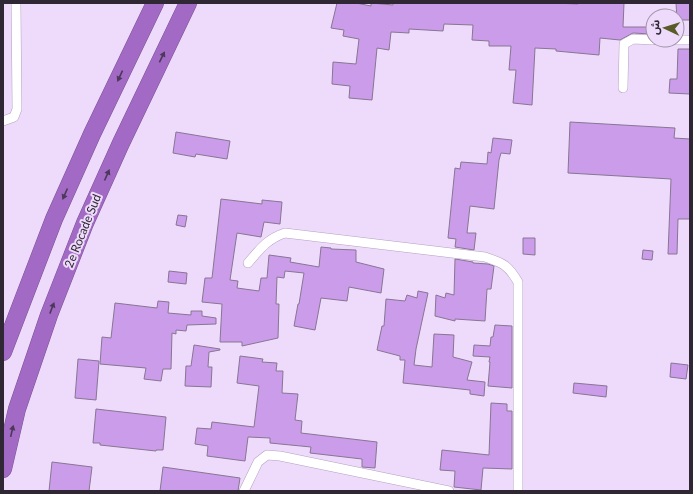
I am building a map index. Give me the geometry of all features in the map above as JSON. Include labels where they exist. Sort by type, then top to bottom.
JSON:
[{"type":"highway","points":[[3,352],[54,219],[92,134],[155,3]]},
{"type":"highway","name":"2e Rocade Sud","points":[[3,469],[17,409],[49,315],[82,230],[188,3]]},
{"type":"street","points":[[3,121],[14,117],[17,109],[16,3]]},
{"type":"street","points":[[623,88],[624,44],[632,39],[645,40]]},
{"type":"street","points":[[248,263],[262,246],[273,237],[285,233],[485,257],[499,262],[510,269],[518,282],[518,491]]},
{"type":"street","points":[[244,491],[258,462],[267,455],[280,456],[449,491]]},
{"type":"building","points":[[337,3],[356,3],[371,6],[371,3],[393,5],[393,3],[624,3],[623,27],[645,27],[645,34],[633,33],[620,40],[600,38],[599,55],[556,51],[556,49],[535,48],[532,105],[513,103],[516,70],[509,70],[511,46],[489,46],[489,41],[472,40],[473,25],[444,24],[443,31],[409,29],[409,33],[391,32],[389,50],[377,48],[372,100],[349,98],[350,86],[332,84],[333,62],[356,64],[359,39],[343,36],[344,30],[331,28]]},
{"type":"building","points":[[676,3],[690,3],[690,20],[685,20],[685,8],[676,8]]},
{"type":"building","points":[[678,49],[690,49],[690,94],[669,93],[670,79],[677,79]]},
{"type":"building","points":[[570,122],[675,128],[674,138],[690,139],[690,219],[678,219],[677,254],[668,254],[671,179],[568,173]]},
{"type":"building","points":[[176,132],[230,141],[227,159],[196,154],[195,157],[173,153]]},
{"type":"building","points":[[493,138],[512,140],[510,154],[501,153],[499,160],[494,209],[470,206],[467,233],[476,233],[474,250],[455,247],[456,239],[448,238],[455,168],[460,169],[461,162],[487,164],[488,152],[491,153]]},
{"type":"building","points":[[221,199],[262,204],[262,200],[282,202],[280,224],[264,222],[261,237],[237,233],[230,280],[238,281],[237,288],[259,291],[261,278],[267,278],[269,255],[291,258],[290,262],[319,267],[321,247],[356,250],[356,262],[384,269],[381,293],[349,287],[347,301],[321,298],[315,330],[294,326],[304,273],[285,271],[284,278],[277,277],[276,304],[279,304],[278,338],[242,346],[242,342],[220,342],[222,304],[202,302],[205,278],[212,278]]},
{"type":"building","points":[[178,215],[187,216],[185,227],[176,225]]},
{"type":"building","points":[[523,238],[535,238],[535,255],[523,254]]},
{"type":"building","points":[[643,250],[653,251],[652,260],[642,259]]},
{"type":"building","points":[[455,259],[494,266],[491,289],[487,289],[485,321],[455,319],[455,321],[435,316],[436,295],[445,298],[446,293],[454,295]]},
{"type":"building","points":[[169,271],[187,273],[186,284],[168,282]]},
{"type":"building","points":[[418,291],[428,293],[414,365],[432,367],[434,334],[454,335],[453,357],[472,362],[467,380],[485,382],[484,396],[470,394],[470,390],[403,383],[405,360],[400,360],[400,356],[377,350],[382,326],[384,326],[386,299],[405,301],[407,295],[417,298]]},
{"type":"building","points":[[158,301],[169,302],[168,313],[191,315],[191,311],[202,311],[202,316],[216,318],[216,324],[187,325],[186,331],[176,330],[176,334],[172,333],[171,369],[163,369],[161,381],[144,379],[146,368],[100,364],[102,337],[111,338],[115,303],[157,308]]},
{"type":"building","points":[[495,325],[512,326],[512,388],[488,386],[490,357],[473,356],[474,345],[490,346]]},
{"type":"building","points":[[194,345],[220,349],[209,352],[208,367],[212,367],[211,387],[185,386],[186,366],[191,366]]},
{"type":"building","points":[[240,356],[263,359],[262,362],[277,363],[276,371],[283,371],[282,393],[298,394],[295,420],[302,421],[301,433],[377,442],[375,468],[362,467],[362,459],[310,453],[311,447],[270,443],[270,438],[248,437],[245,461],[207,456],[208,446],[195,444],[197,428],[211,429],[212,422],[254,427],[259,386],[237,383]]},
{"type":"building","points":[[78,359],[99,361],[96,400],[75,398]]},
{"type":"building","points":[[671,363],[688,365],[686,379],[670,377]]},
{"type":"building","points":[[574,383],[607,386],[606,397],[573,393]]},
{"type":"building","points":[[491,403],[507,404],[507,411],[512,411],[512,469],[483,468],[481,490],[454,487],[455,471],[440,470],[442,450],[489,455]]},
{"type":"building","points":[[96,409],[166,417],[163,450],[156,451],[93,443]]},
{"type":"building","points":[[52,462],[92,467],[89,491],[49,491]]},
{"type":"building","points":[[163,467],[240,478],[238,491],[160,491]]}]
